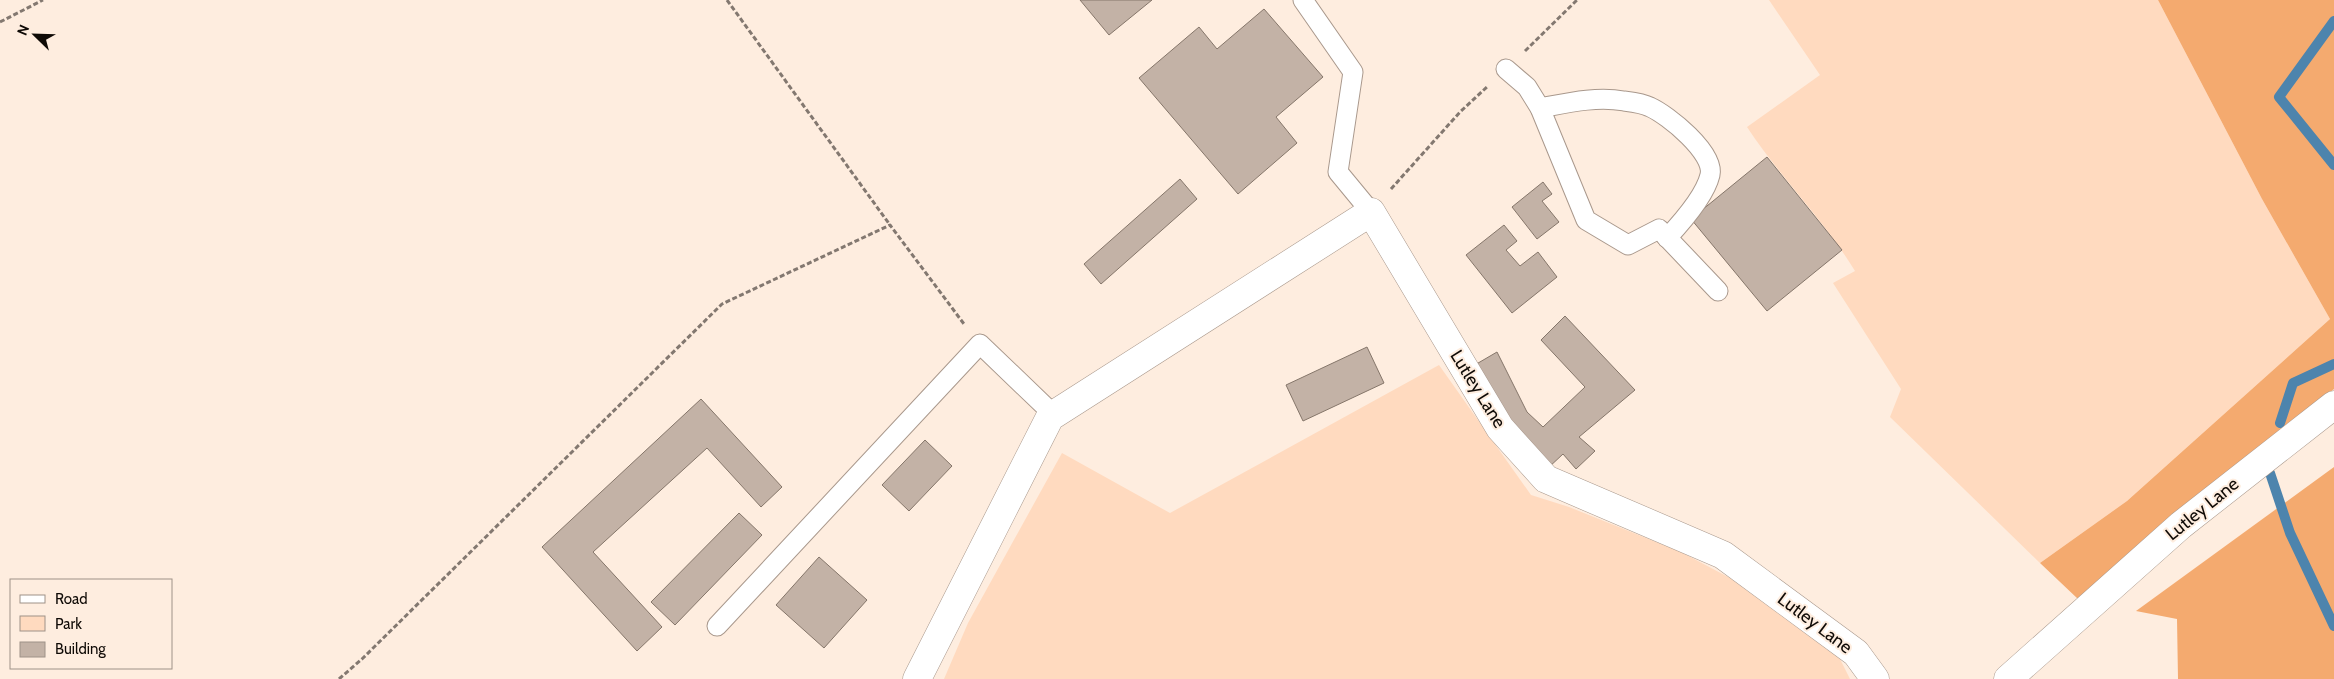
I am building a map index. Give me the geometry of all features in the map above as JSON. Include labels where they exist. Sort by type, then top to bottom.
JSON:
[{"type":"street","points":[[917,679],[1050,417],[1370,212]]},
{"type":"street","name":"Lutley Lane","points":[[1370,212],[1500,428],[1546,479],[1723,555],[1856,653],[1875,679]]},
{"type":"street","name":"Lutley Lane","points":[[2008,679],[2181,525],[2334,405]]},
{"type":"lane","points":[[1303,0],[1353,72],[1338,172],[1370,212]]},
{"type":"lane","points":[[1506,69],[1527,87],[1540,108],[1586,220],[1628,245],[1659,229],[1718,291]]},
{"type":"lane","points":[[1540,108],[1585,100],[1622,100],[1650,107],[1678,126],[1707,156],[1710,174],[1701,194],[1683,221],[1667,238]]},
{"type":"lane","points":[[717,626],[980,344],[1054,415]]},
{"type":"path","points":[[0,22],[43,0]]},
{"type":"path","points":[[727,0],[890,225],[980,344]]},
{"type":"path","points":[[1370,212],[1460,112],[1577,0]]},
{"type":"path","points":[[339,679],[362,659],[722,304],[890,225]]},
{"type":"green space","points":[[1769,0],[2158,0],[2262,199],[2330,319],[2127,501],[2040,563],[1890,417],[1901,389],[1833,283],[1855,271],[1830,234],[1773,163],[1747,127],[1820,75]]},
{"type":"green space","points":[[1439,365],[1531,495],[1569,507],[1681,552],[1730,578],[1840,659],[1850,679],[944,679],[968,623],[1062,453],[1170,513]]},
{"type":"shaded area","points":[[2158,0],[2334,0],[2334,389],[2078,599],[2040,563],[2127,501],[2330,319],[2262,199]]},
{"type":"shaded area","points":[[2334,467],[2334,679],[2178,679],[2177,619],[2136,611]]},
{"type":"building","points":[[1080,0],[1152,0],[1109,35]]},
{"type":"building","points":[[1264,9],[1323,77],[1276,117],[1297,143],[1238,194],[1139,78],[1199,27],[1217,49]]},
{"type":"building","points":[[1767,157],[1842,250],[1767,311],[1691,219]]},
{"type":"building","points":[[1180,179],[1197,199],[1101,284],[1084,264]]},
{"type":"building","points":[[1543,182],[1552,194],[1542,201],[1559,222],[1537,239],[1512,207]]},
{"type":"building","points":[[1504,225],[1517,241],[1506,250],[1520,266],[1538,252],[1557,277],[1512,313],[1466,255]]},
{"type":"building","points":[[1565,316],[1635,390],[1579,437],[1595,451],[1576,469],[1563,454],[1547,469],[1505,426],[1473,366],[1497,352],[1527,412],[1543,427],[1585,387],[1541,340]]},
{"type":"building","points":[[1367,347],[1384,383],[1303,421],[1286,385]]},
{"type":"building","points":[[701,399],[782,487],[761,507],[707,448],[593,552],[662,627],[637,651],[542,547]]},
{"type":"building","points":[[925,440],[952,466],[909,511],[882,485]]},
{"type":"building","points":[[739,513],[762,535],[675,625],[651,602]]},
{"type":"building","points":[[819,557],[867,600],[824,648],[776,605]]},
{"type":"waterway","points":[[2334,21],[2279,97],[2334,165]]},
{"type":"waterway","points":[[2280,423],[2293,383],[2334,364]]},
{"type":"waterway","points":[[2270,473],[2290,533],[2334,626]]}]
